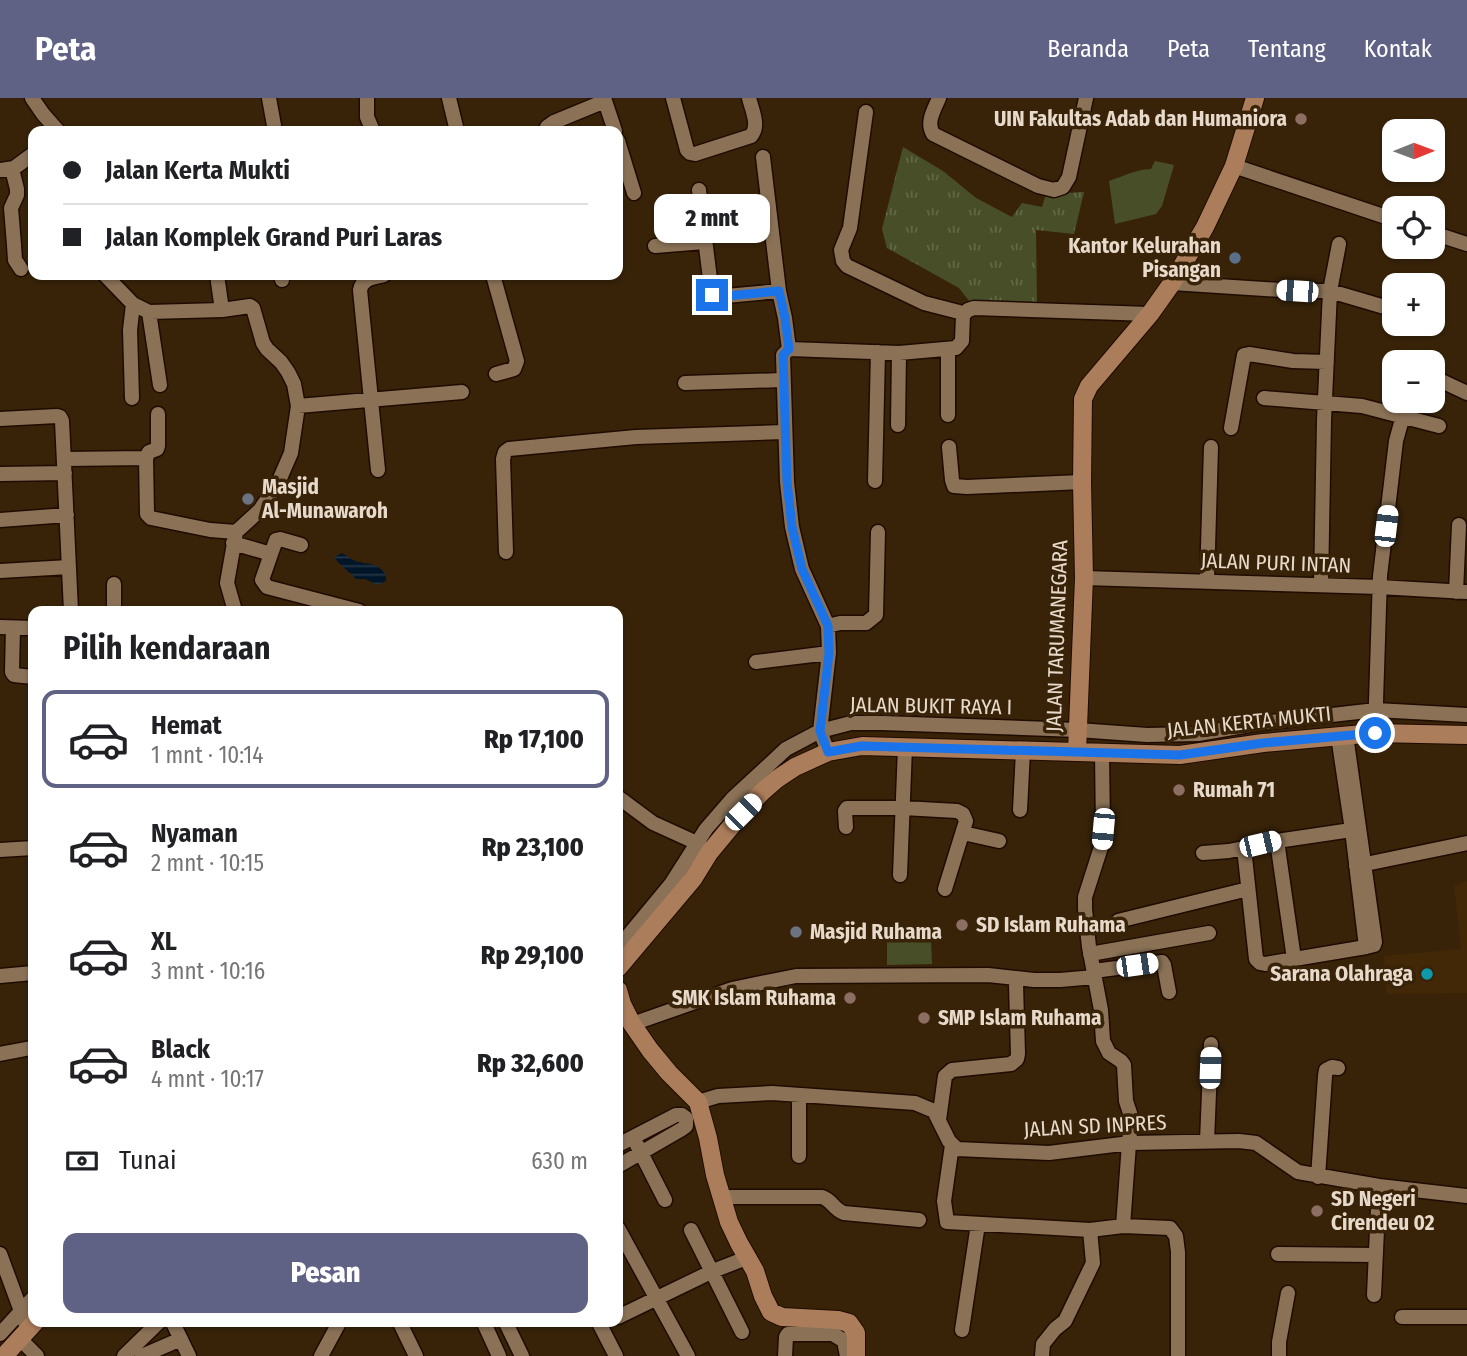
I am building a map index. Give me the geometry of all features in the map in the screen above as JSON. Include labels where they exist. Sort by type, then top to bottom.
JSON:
[{"type":"street","points":[[32,98],[54,126]]},
{"type":"street","points":[[269,98],[274,126]]},
{"type":"street","points":[[367,98],[367,117],[371,126]]},
{"type":"street","points":[[449,98],[456,126]]},
{"type":"street","points":[[673,98],[687,150],[695,154],[751,136],[756,125],[748,98]]},
{"type":"street","points":[[939,98],[930,121],[930,131],[933,134],[1038,186],[1054,190],[1063,187],[1069,177],[1086,98]]},
{"type":"street","name":"JALAN TARUMANEGARA","points":[[623,962],[693,879],[702,847],[762,792],[824,741],[862,746],[1023,751],[1077,741],[1084,578],[1083,399],[1086,391],[1150,314],[1172,283],[1205,227],[1234,166],[1255,98]]},
{"type":"street","points":[[548,126],[605,100],[613,126]]},
{"type":"street","points":[[866,112],[850,228],[841,250],[843,261],[847,266],[924,303],[963,315]]},
{"type":"street","points":[[21,269],[15,260],[11,208],[17,195],[6,169],[28,157]]},
{"type":"street","points":[[623,157],[634,193]]},
{"type":"street","points":[[763,157],[779,291],[789,349]]},
{"type":"street","points":[[1234,166],[1382,216]]},
{"type":"street","points":[[699,190],[711,293],[715,297],[779,291]]},
{"type":"street","points":[[1445,237],[1467,244]]},
{"type":"street","points":[[655,246],[704,242]]},
{"type":"street","points":[[1321,585],[1330,291],[1339,244]]},
{"type":"street","points":[[109,280],[134,304],[149,312],[222,310],[247,305],[253,308],[263,343],[281,362],[294,384],[298,407],[291,453],[278,483],[260,510],[234,537],[227,583],[234,606]]},
{"type":"street","points":[[218,280],[222,310]]},
{"type":"street","points":[[365,280],[360,290],[378,470]]},
{"type":"street","points":[[494,280],[517,361],[514,369],[496,373]]},
{"type":"street","points":[[1172,283],[1330,291],[1382,306]]},
{"type":"street","points":[[132,398],[130,330],[134,304]]},
{"type":"street","points":[[824,741],[828,626],[802,569],[792,527],[784,432],[783,355],[789,349],[899,353],[956,348],[962,341],[963,315],[974,308],[1150,314]]},
{"type":"street","points":[[149,312],[160,386]]},
{"type":"street","points":[[948,348],[948,415]]},
{"type":"street","points":[[875,481],[878,352]]},
{"type":"street","points":[[898,425],[899,353]]},
{"type":"street","points":[[1231,428],[1244,355],[1327,362]]},
{"type":"street","points":[[685,383],[783,380]]},
{"type":"street","points":[[1445,383],[1467,393]]},
{"type":"street","points":[[298,407],[462,392]]},
{"type":"street","points":[[1264,398],[1362,406],[1439,426]]},
{"type":"street","points":[[1375,733],[1379,587],[1394,450],[1403,413]]},
{"type":"street","points":[[158,414],[158,446],[149,452],[146,458],[147,514],[151,518],[234,537],[271,554]]},
{"type":"street","points":[[0,419],[60,417],[62,421],[71,606]]},
{"type":"street","points":[[506,552],[503,459],[509,449],[636,437],[784,432]]},
{"type":"street","points":[[949,447],[954,486],[1082,482]]},
{"type":"street","points":[[1207,581],[1211,447]]},
{"type":"street","points":[[0,474],[146,458]]},
{"type":"street","points":[[0,520],[67,516]]},
{"type":"street","points":[[1459,525],[1462,592]]},
{"type":"street","points":[[828,626],[840,623],[866,624],[876,615],[878,532]]},
{"type":"street","points":[[301,545],[276,540],[262,580],[267,587],[340,606]]},
{"type":"street","points":[[0,571],[69,567]]},
{"type":"street","name":"JALAN PURI INTAN","points":[[1084,578],[1462,592]]},
{"type":"street","points":[[114,584],[114,606]]},
{"type":"street","points":[[28,628],[6,628],[12,672],[14,675],[28,676]]},
{"type":"street","points":[[756,662],[829,653]]},
{"type":"street","name":"JALAN BUKIT RAYA I","points":[[623,942],[702,847],[706,829],[732,799],[786,750],[824,741],[851,723],[882,723],[1077,741],[1198,734],[1261,723],[1376,710],[1467,715]]},
{"type":"street","points":[[1447,714],[1448,734]]},
{"type":"street","points":[[1261,723],[1263,743]]},
{"type":"street","name":"JALAN KERTA MUKTI","points":[[1077,741],[1102,753],[1180,755],[1263,743],[1375,733],[1467,735]]},
{"type":"street","points":[[1244,848],[1256,959],[1260,963],[1374,945],[1342,736]]},
{"type":"street","points":[[900,875],[905,747]]},
{"type":"street","points":[[786,750],[795,767]]},
{"type":"street","points":[[1020,810],[1023,751]]},
{"type":"street","points":[[1102,753],[1102,844],[1085,897],[1084,909],[1101,1010],[1103,1041],[1110,1053],[1121,1061],[1125,1070],[1126,1101],[1131,1115],[1123,1226]]},
{"type":"street","points":[[623,801],[653,822],[702,847]]},
{"type":"street","points":[[846,827],[847,808],[902,807],[957,811],[963,814],[966,821],[945,889]]},
{"type":"street","points":[[1203,853],[1356,830]]},
{"type":"street","points":[[963,833],[999,841]]},
{"type":"street","points":[[1277,841],[1294,959]]},
{"type":"street","points":[[1360,865],[1467,843]]},
{"type":"street","points":[[0,850],[28,848]]},
{"type":"street","points":[[1118,920],[1248,889]]},
{"type":"street","points":[[1090,954],[1209,933]]},
{"type":"street","points":[[632,1024],[732,989],[796,976],[988,975],[1060,980],[1162,962],[1170,992]]},
{"type":"street","points":[[0,976],[28,973]]},
{"type":"street","points":[[939,1120],[945,1076],[948,1072],[1011,1064],[1017,1059],[1016,984]]},
{"type":"street","points":[[623,1006],[650,1051],[698,1102],[729,1222],[749,1257],[771,1312],[782,1317],[849,1323],[856,1333],[856,1356]]},
{"type":"street","points":[[1207,1141],[1211,1044]]},
{"type":"street","points":[[0,1054],[28,1049]]},
{"type":"street","points":[[1318,1177],[1326,1070],[1338,1068]]},
{"type":"street","points":[[698,1102],[718,1096],[750,1093],[915,1103],[934,1111],[952,1145],[944,1201],[947,1222],[1090,1230],[1123,1226],[1170,1228],[1176,1236],[1178,1252],[1178,1356]]},
{"type":"street","points":[[799,1095],[799,1156]]},
{"type":"street","points":[[623,1142],[676,1115],[686,1118],[686,1126],[623,1163]]},
{"type":"street","points":[[633,1137],[665,1200]]},
{"type":"street","name":"JALAN SD INPRES","points":[[952,1145],[957,1149],[1049,1153],[1130,1143],[1256,1143],[1298,1172],[1379,1186],[1467,1196]]},
{"type":"street","points":[[1374,1295],[1379,1186]]},
{"type":"street","points":[[722,1197],[822,1197],[844,1213],[919,1220]]},
{"type":"street","points":[[962,1330],[978,1224]]},
{"type":"street","points":[[691,1230],[742,1332]]},
{"type":"street","points":[[1042,1356],[1043,1344],[1065,1321],[1093,1263],[1090,1230]]},
{"type":"street","points":[[623,1237],[688,1356]]},
{"type":"street","points":[[0,1254],[18,1333],[37,1356]]},
{"type":"street","points":[[1278,1254],[1375,1255]]},
{"type":"street","points":[[623,1314],[713,1271],[749,1257]]},
{"type":"street","points":[[1279,1356],[1288,1293]]},
{"type":"street","points":[[18,1333],[28,1310]]},
{"type":"street","points":[[1402,1317],[1467,1317]]},
{"type":"street","points":[[124,1356],[154,1327]]},
{"type":"street","points":[[175,1327],[189,1356]]},
{"type":"street","points":[[321,1356],[337,1327]]},
{"type":"street","points":[[402,1327],[416,1356]]},
{"type":"street","points":[[486,1327],[499,1356]]},
{"type":"street","points":[[508,1327],[522,1356]]},
{"type":"street","points":[[604,1327],[616,1356]]},
{"type":"street","points":[[785,1356],[788,1334],[833,1334],[844,1341],[847,1356]]},
{"type":"street","points":[[142,1356],[181,1339]]},
{"type":"shaded area","name":"Sarana Olahraga","points":[[1467,881],[1467,993],[1386,994],[1384,956],[1461,949],[1454,886]]},
{"type":"green space","points":[[903,147],[943,171],[976,198],[1012,217],[1022,203],[1042,207],[1046,194],[1084,192],[1074,234],[1036,230],[1037,304],[970,302],[959,288],[887,248],[882,229]]},
{"type":"green space","points":[[1155,161],[1174,165],[1162,206],[1156,214],[1115,224],[1109,181],[1151,169]]},
{"type":"green space","points":[[931,938],[932,964],[887,965],[887,940]]},
{"type":"water","points":[[342,553],[357,561],[377,566],[386,575],[386,581],[378,585],[365,579],[356,579],[334,557]]},
{"type":"place","name":"UIN Fakultas Adab dan Humaniora","points":[[1301,119]]},
{"type":"place","name":"Kantor Kelurahan Pisangan","points":[[1235,258]]},
{"type":"place","name":"Masjid Al-Munawaroh","points":[[248,499]]},
{"type":"place","name":"Rumah 71","points":[[1179,790]]},
{"type":"place","name":"SD Islam Ruhama","points":[[962,925]]},
{"type":"place","name":"Masjid Ruhama","points":[[796,932]]},
{"type":"place","name":"Sarana Olahraga","points":[[1427,974]]},
{"type":"place","name":"SMK Islam Ruhama","points":[[850,998]]},
{"type":"place","name":"SMP Islam Ruhama","points":[[924,1018]]},
{"type":"place","name":"SD Negeri Cirendeu 02","points":[[1317,1211]]},
{"type":"route","points":[[712,295],[715,297],[779,291],[789,349],[783,355],[783,380],[787,482],[792,527],[802,569],[828,626],[830,640],[820,731],[828,752],[862,746],[1180,755],[1263,743],[1375,733]]}]
